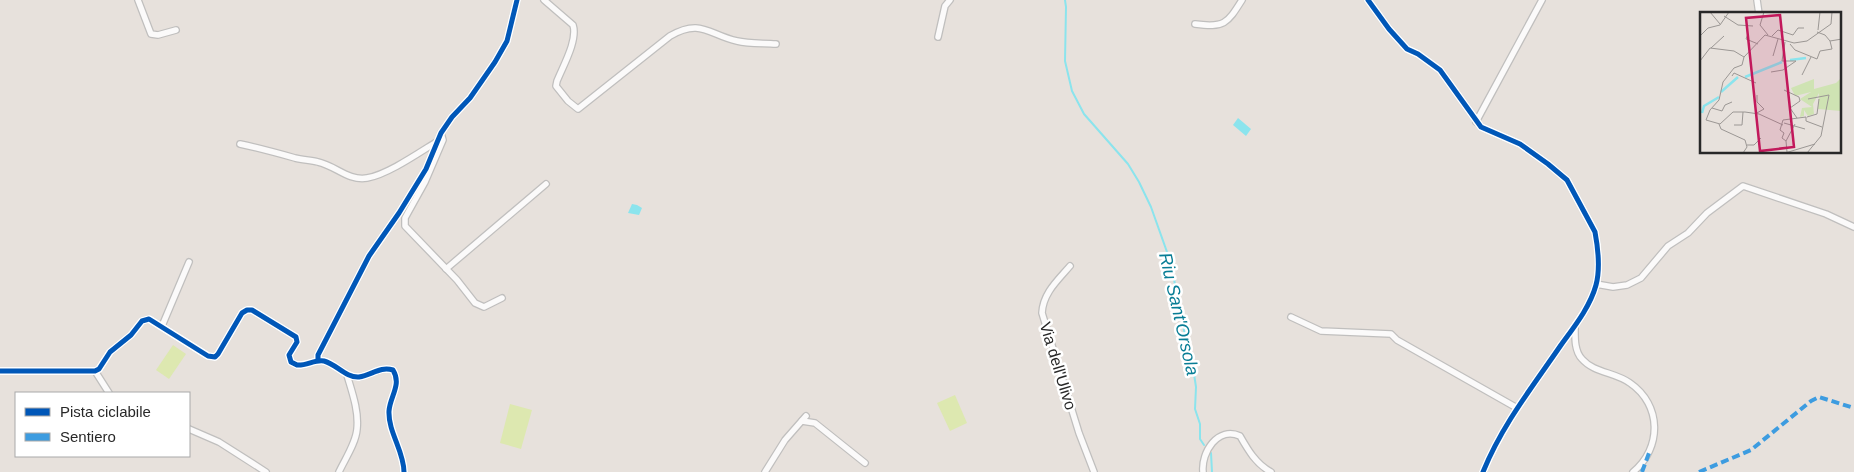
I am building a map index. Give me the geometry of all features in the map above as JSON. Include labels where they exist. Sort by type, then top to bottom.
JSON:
[{"type":"street","points":[[138,0],[151,34],[158,35],[176,30]]},
{"type":"street","points":[[318,360],[318,356],[366,261],[426,169],[441,133],[452,117],[470,98],[507,41],[517,0]]},
{"type":"street","points":[[544,0],[573,25],[570,50],[556,86],[568,101],[578,109],[681,29],[706,29],[736,41],[776,44]]},
{"type":"street","points":[[938,37],[945,6],[950,0]]},
{"type":"street","points":[[1195,24],[1212,26],[1226,23],[1231,19],[1242,0]]},
{"type":"street","points":[[1368,0],[1406,49],[1418,54],[1440,70],[1481,127],[1520,144],[1567,180],[1595,232],[1598,270],[1596,284],[1590,300],[1575,326],[1517,408],[1491,452],[1483,472]]},
{"type":"street","points":[[1476,122],[1542,0]]},
{"type":"street","points":[[441,133],[443,140],[425,182],[405,218],[405,226],[475,303],[481,307],[488,306],[502,298]]},
{"type":"street","points":[[240,144],[319,162],[334,167],[344,174],[361,179],[370,178],[404,163],[438,141]]},
{"type":"street","points":[[446,269],[546,184]]},
{"type":"street","points":[[1596,284],[1620,286],[1627,285],[1641,278],[1668,246],[1688,233],[1707,213],[1744,186],[1826,214],[1854,227]]},
{"type":"street","points":[[162,326],[190,262]]},
{"type":"street","name":"Via dell'Ulivo","points":[[1070,266],[1046,296],[1042,303],[1042,313],[1079,433],[1094,472]]},
{"type":"street","points":[[96,371],[110,352],[131,335],[142,321],[152,320],[212,357],[218,354],[242,313],[252,310],[296,337],[297,342],[289,355],[294,364],[300,366],[318,360],[326,362],[354,377],[362,377],[382,368],[393,370],[397,382],[390,402],[389,413],[390,422],[404,462],[404,472]]},
{"type":"street","points":[[1291,317],[1321,331],[1390,334],[1397,340],[1517,408]]},
{"type":"street","points":[[1575,326],[1578,353],[1581,358],[1592,368],[1609,373],[1630,383],[1646,398],[1654,419],[1655,439],[1649,453],[1634,472]]},
{"type":"street","points":[[0,371],[96,371]]},
{"type":"street","points":[[96,371],[108,392]]},
{"type":"street","points":[[339,472],[352,445],[357,429],[355,405],[348,375]]},
{"type":"street","points":[[765,472],[785,440],[804,418],[815,423],[865,463]]},
{"type":"street","points":[[190,429],[220,442],[266,472]]},
{"type":"street","points":[[1203,472],[1203,458],[1218,436],[1228,433],[1240,436],[1251,455],[1263,468],[1271,472]]},
{"type":"green space","points":[[173,345],[186,354],[169,379],[156,370]]},
{"type":"green space","points":[[955,395],[967,423],[950,431],[937,403]]},
{"type":"green space","points":[[510,404],[532,410],[521,449],[500,443]]},
{"type":"water","points":[[1238,118],[1251,129],[1246,136],[1233,125]]},
{"type":"water","points":[[632,204],[642,208],[639,215],[628,213]]},
{"type":"waterway","name":"Riu Sant'Orsola","points":[[1065,0],[1065,61],[1072,91],[1084,114],[1128,164],[1139,182],[1151,207],[1172,266],[1178,304],[1194,374],[1196,387],[1195,409],[1200,424],[1200,439],[1204,445]]},
{"type":"waterway","name":"Riu Sant'Orsola","points":[[1211,453],[1212,472]]},
{"type":"marked path","points":[[1699,472],[1751,450],[1811,401],[1819,397],[1854,408]]},
{"type":"marked path","points":[[1642,472],[1649,453]]},
{"type":"cycle path","points":[[318,360],[318,355],[369,256],[399,213],[426,169],[441,133],[452,117],[470,98],[507,41],[517,0]]},
{"type":"cycle path","points":[[1368,0],[1389,29],[1407,49],[1418,54],[1440,70],[1481,127],[1520,144],[1567,180],[1595,232],[1598,252],[1598,273],[1590,301],[1509,422],[1483,472]]},
{"type":"cycle path","points":[[0,371],[95,371],[99,369],[110,352],[131,335],[142,321],[149,319],[208,356],[215,357],[242,313],[252,310],[296,337],[297,342],[289,355],[291,362],[297,365],[324,361],[354,377],[364,376],[384,369],[393,370],[396,386],[390,406],[389,419],[402,457],[404,472]]}]
